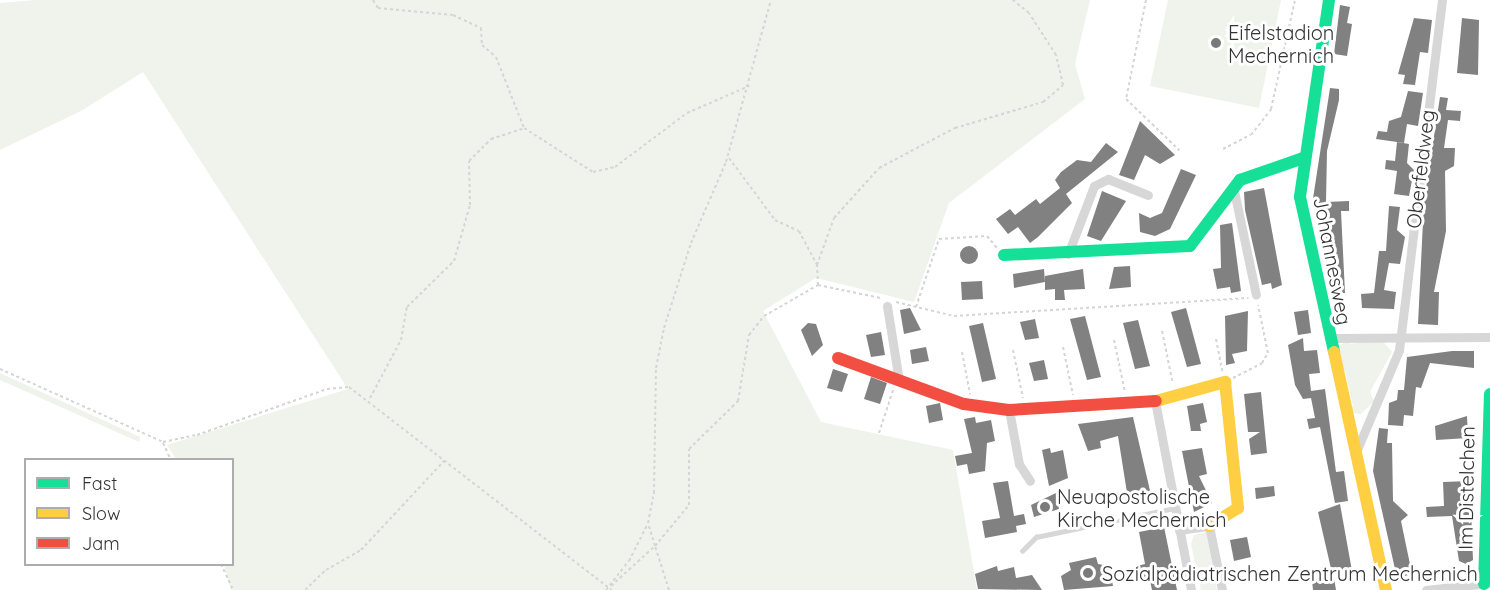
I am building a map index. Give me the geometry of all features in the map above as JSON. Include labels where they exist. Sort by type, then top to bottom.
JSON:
[{"type":"street","name":"Johannesweg","points":[[1329,0],[1303,158],[1303,224],[1386,590]]},
{"type":"street","name":"Oberfeldweg","points":[[1398,338],[1442,0]]},
{"type":"street","points":[[1004,255],[1068,254],[1190,246],[1213,223],[1233,186],[1260,171],[1303,158]]},
{"type":"street","points":[[1068,254],[1094,186],[1107,179],[1148,195]]},
{"type":"street","points":[[1233,186],[1256,295]]},
{"type":"street","points":[[887,306],[898,375]]},
{"type":"street","points":[[1329,338],[1490,337]]},
{"type":"street","points":[[1356,452],[1398,338]]},
{"type":"street","points":[[838,358],[898,375],[972,405],[1009,410],[1077,409],[1155,401],[1225,382],[1238,508],[1209,526],[1179,530]]},
{"type":"street","name":"Im Distelchen","points":[[1487,583],[1490,394]]},
{"type":"street","points":[[1155,401],[1191,590]]},
{"type":"street","points":[[1009,410],[1019,464],[1030,482]]},
{"type":"street","points":[[1347,422],[1356,430],[1366,425]]},
{"type":"street","points":[[1209,526],[1222,590]]},
{"type":"street","points":[[1426,590],[1487,583]]},
{"type":"lane","points":[[1022,551],[1036,537],[1175,508]]},
{"type":"path","points":[[373,0],[378,8],[453,15],[481,28],[482,45],[496,57],[524,129],[593,172],[615,167],[687,113],[749,86]]},
{"type":"path","points":[[609,589],[648,523],[654,493],[656,368],[664,328],[691,243],[728,157],[771,0]]},
{"type":"path","points":[[818,285],[817,265],[834,218],[879,168],[955,128],[1043,102],[1063,85],[1056,55],[1029,13],[1013,0]]},
{"type":"path","points":[[1146,0],[1126,99],[1179,150]]},
{"type":"path","points":[[1223,148],[1251,135],[1271,109],[1295,0]]},
{"type":"path","points":[[370,398],[401,340],[407,307],[454,261],[464,238],[469,161],[500,132],[524,129]]},
{"type":"path","points":[[728,157],[775,220],[799,231],[817,265]]},
{"type":"path","points":[[916,307],[939,239],[987,236],[1004,255]]},
{"type":"path","points":[[609,589],[655,546],[688,505],[689,449],[738,401],[749,335],[764,316],[818,285],[954,316],[1257,297],[1268,353],[1262,363],[1225,382],[1216,339]]},
{"type":"path","points":[[1162,331],[1176,396]]},
{"type":"path","points":[[1114,340],[1127,404]]},
{"type":"path","points":[[1063,347],[1077,409]]},
{"type":"path","points":[[1013,350],[1025,410]]},
{"type":"path","points":[[962,352],[972,405]]},
{"type":"path","points":[[0,369],[163,442],[197,435],[327,389],[350,387],[370,398],[444,460],[609,589]]},
{"type":"path","points":[[879,433],[898,375]]},
{"type":"path","points":[[163,442],[171,458]]},
{"type":"path","points":[[305,590],[326,570],[361,550],[444,460]]},
{"type":"path","points":[[648,523],[669,590]]},
{"type":"path","points":[[222,566],[233,590]]},
{"type":"shaded area","points":[[36,0],[1090,0],[1075,64],[1085,99],[949,203],[914,302],[816,278],[763,311],[821,422],[953,450],[977,590],[231,590],[224,566],[234,566],[234,458],[175,458],[167,445],[348,389],[143,72],[81,111],[0,150],[0,3]]},
{"type":"shaded area","name":"Eifelstadion Mechernich","points":[[1168,0],[1281,0],[1259,108],[1150,86]]},
{"type":"shaded area","points":[[1355,337],[1350,344],[1381,339],[1392,352],[1370,392],[1374,401],[1361,414],[1351,413],[1345,404],[1353,406],[1345,371],[1337,367],[1340,345]]},
{"type":"shaded area","points":[[0,373],[140,437],[139,442],[0,380]]},
{"type":"shaded area","points":[[1206,532],[1217,590],[1201,590],[1191,544],[1194,535]]},
{"type":"building","points":[[1340,5],[1350,7],[1347,23],[1352,24],[1347,56],[1334,54]]},
{"type":"building","points":[[1414,18],[1432,20],[1428,53],[1420,52],[1415,85],[1403,84],[1405,75],[1398,74]]},
{"type":"building","points":[[1462,18],[1479,20],[1478,75],[1457,73]]},
{"type":"building","points":[[1330,88],[1339,89],[1339,100],[1327,151],[1326,202],[1349,201],[1349,211],[1341,211],[1345,293],[1332,293],[1323,207],[1312,205]]},
{"type":"building","points":[[1408,91],[1423,93],[1418,126],[1407,124],[1404,143],[1376,139],[1378,131],[1387,132],[1389,121],[1401,117]]},
{"type":"building","points":[[1440,97],[1448,98],[1446,110],[1461,111],[1460,121],[1448,120],[1444,148],[1455,148],[1454,166],[1445,171],[1446,231],[1434,292],[1439,292],[1438,325],[1418,324],[1424,201]]},
{"type":"building","points":[[1140,121],[1175,155],[1160,164],[1145,155],[1134,180],[1119,175]]},
{"type":"building","points":[[1397,142],[1409,144],[1407,163],[1414,170],[1409,196],[1394,194],[1397,171],[1385,169],[1386,160],[1395,161]]},
{"type":"building","points":[[1106,143],[1118,152],[1066,194],[1072,203],[1038,237],[1030,243],[1018,227],[1008,234],[996,219],[1010,209],[1015,215],[1036,199],[1040,204],[1060,188],[1055,180],[1061,172],[1077,160],[1091,162]]},
{"type":"building","points":[[1181,169],[1196,175],[1170,229],[1155,236],[1140,232],[1139,213],[1150,218],[1162,213]]},
{"type":"building","points":[[1264,188],[1282,285],[1272,289],[1271,283],[1262,285],[1245,210],[1244,192]]},
{"type":"building","points":[[1102,191],[1126,201],[1101,241],[1087,236]]},
{"type":"building","points":[[1389,206],[1400,207],[1397,230],[1405,237],[1400,264],[1389,263],[1384,290],[1396,292],[1394,309],[1362,308],[1361,294],[1374,293],[1379,251],[1386,251]]},
{"type":"building","points":[[1232,223],[1241,291],[1231,293],[1230,287],[1217,289],[1213,269],[1221,268],[1220,225]]},
{"type":"building","points":[[969,246],[975,249],[978,255],[975,261],[969,264],[963,261],[960,255],[963,249]]},
{"type":"building","points":[[1130,266],[1131,287],[1109,289],[1114,267]]},
{"type":"building","points":[[1044,269],[1045,282],[1014,288],[1013,274]]},
{"type":"building","points":[[1083,269],[1085,289],[1064,290],[1065,300],[1055,300],[1055,289],[1045,290],[1045,276]]},
{"type":"building","points":[[982,281],[983,299],[962,300],[961,282]]},
{"type":"building","points":[[910,308],[921,330],[904,334],[900,310]]},
{"type":"building","points":[[1186,308],[1201,364],[1187,367],[1171,312]]},
{"type":"building","points":[[1308,310],[1311,333],[1298,335],[1294,312]]},
{"type":"building","points":[[1248,311],[1247,351],[1232,354],[1235,363],[1226,365],[1225,316]]},
{"type":"building","points":[[1085,316],[1101,377],[1087,380],[1070,319]]},
{"type":"building","points":[[1035,319],[1039,338],[1025,340],[1020,322]]},
{"type":"building","points":[[1138,320],[1150,366],[1135,369],[1123,323]]},
{"type":"building","points":[[808,323],[816,324],[823,345],[812,356],[801,330]]},
{"type":"building","points":[[983,323],[996,379],[982,382],[969,326]]},
{"type":"building","points":[[881,332],[885,355],[871,357],[866,335]]},
{"type":"building","points":[[1303,338],[1304,351],[1317,350],[1320,373],[1309,374],[1311,391],[1325,389],[1336,472],[1344,471],[1348,501],[1335,503],[1320,427],[1309,429],[1307,419],[1315,418],[1311,398],[1303,399],[1295,385],[1288,345]]},
{"type":"building","points":[[926,347],[929,361],[912,364],[910,350]]},
{"type":"building","points":[[1452,351],[1474,351],[1474,368],[1430,363],[1421,388],[1416,387],[1413,416],[1404,415],[1403,426],[1388,425],[1389,403],[1397,400],[1398,390],[1404,390],[1407,357]]},
{"type":"building","points":[[1044,360],[1048,379],[1034,381],[1029,363]]},
{"type":"building","points":[[833,369],[848,374],[842,392],[827,388]]},
{"type":"building","points":[[871,377],[887,383],[880,404],[864,399]]},
{"type":"building","points":[[1261,392],[1267,453],[1251,455],[1249,439],[1260,432],[1248,432],[1244,394]]},
{"type":"building","points":[[940,403],[943,420],[929,423],[926,406]]},
{"type":"building","points":[[1203,403],[1207,422],[1200,424],[1201,431],[1191,431],[1187,406]]},
{"type":"building","points":[[1467,416],[1468,438],[1436,440],[1435,426]]},
{"type":"building","points":[[975,417],[976,423],[991,420],[995,441],[987,443],[985,471],[969,474],[967,464],[957,466],[955,456],[972,453],[964,419]]},
{"type":"building","points":[[1133,417],[1151,495],[1128,499],[1118,436],[1100,441],[1101,448],[1088,451],[1078,424]]},
{"type":"building","points":[[1379,428],[1388,429],[1387,443],[1392,443],[1393,501],[1408,515],[1401,521],[1412,574],[1397,578],[1373,471]]},
{"type":"building","points":[[1050,448],[1051,453],[1063,450],[1068,478],[1049,486],[1042,450]]},
{"type":"building","points":[[1202,448],[1207,474],[1199,476],[1212,503],[1194,512],[1182,451]]},
{"type":"building","points":[[1008,481],[1014,516],[1024,514],[1026,524],[1016,526],[1017,532],[985,538],[982,521],[1000,518],[993,483]]},
{"type":"building","points":[[1470,481],[1473,560],[1466,564],[1459,561],[1452,516],[1427,517],[1426,507],[1444,506],[1443,482]]},
{"type":"building","points":[[1274,486],[1275,496],[1256,499],[1255,488]]},
{"type":"building","name":"Neuapostolische Kirche Mechernich","points":[[1056,493],[1059,509],[1034,517],[1031,505]]},
{"type":"building","points":[[1340,504],[1352,571],[1332,573],[1318,512]]},
{"type":"building","points":[[1164,527],[1177,590],[1152,590],[1149,576],[1139,578],[1137,566],[1145,564],[1139,532]]},
{"type":"building","points":[[1247,537],[1251,557],[1234,561],[1230,540]]},
{"type":"building","name":"Sozialpädiatrischen Zentrum Mechernich","points":[[1096,557],[1098,564],[1109,566],[1113,586],[1064,590],[1061,576],[1071,570],[1069,563]]},
{"type":"building","points":[[997,566],[998,571],[1014,567],[1016,578],[1032,575],[1042,590],[978,589],[975,574]]},
{"type":"building","points":[[1334,578],[1336,590],[1313,590],[1312,580]]},
{"type":"traffic: fast","points":[[1329,0],[1300,197],[1334,352]]},
{"type":"traffic: fast","points":[[1004,255],[1190,246],[1240,180],[1303,158]]},
{"type":"traffic: fast","points":[[1484,584],[1490,394]]},
{"type":"traffic: slow","points":[[1334,352],[1386,590]]},
{"type":"traffic: slow","points":[[1156,401],[1225,382],[1238,508],[1209,526]]},
{"type":"traffic: jam","points":[[838,358],[964,404],[1009,410],[1156,401]]},
{"type":"place","name":"Eifelstadion Mechernich","points":[[1216,43]]},
{"type":"place","name":"Neuapostolische Kirche Mechernich","points":[[1045,507]]},
{"type":"place","name":"Sozialpädiatrischen Zentrum Mechernich","points":[[1088,573]]}]
